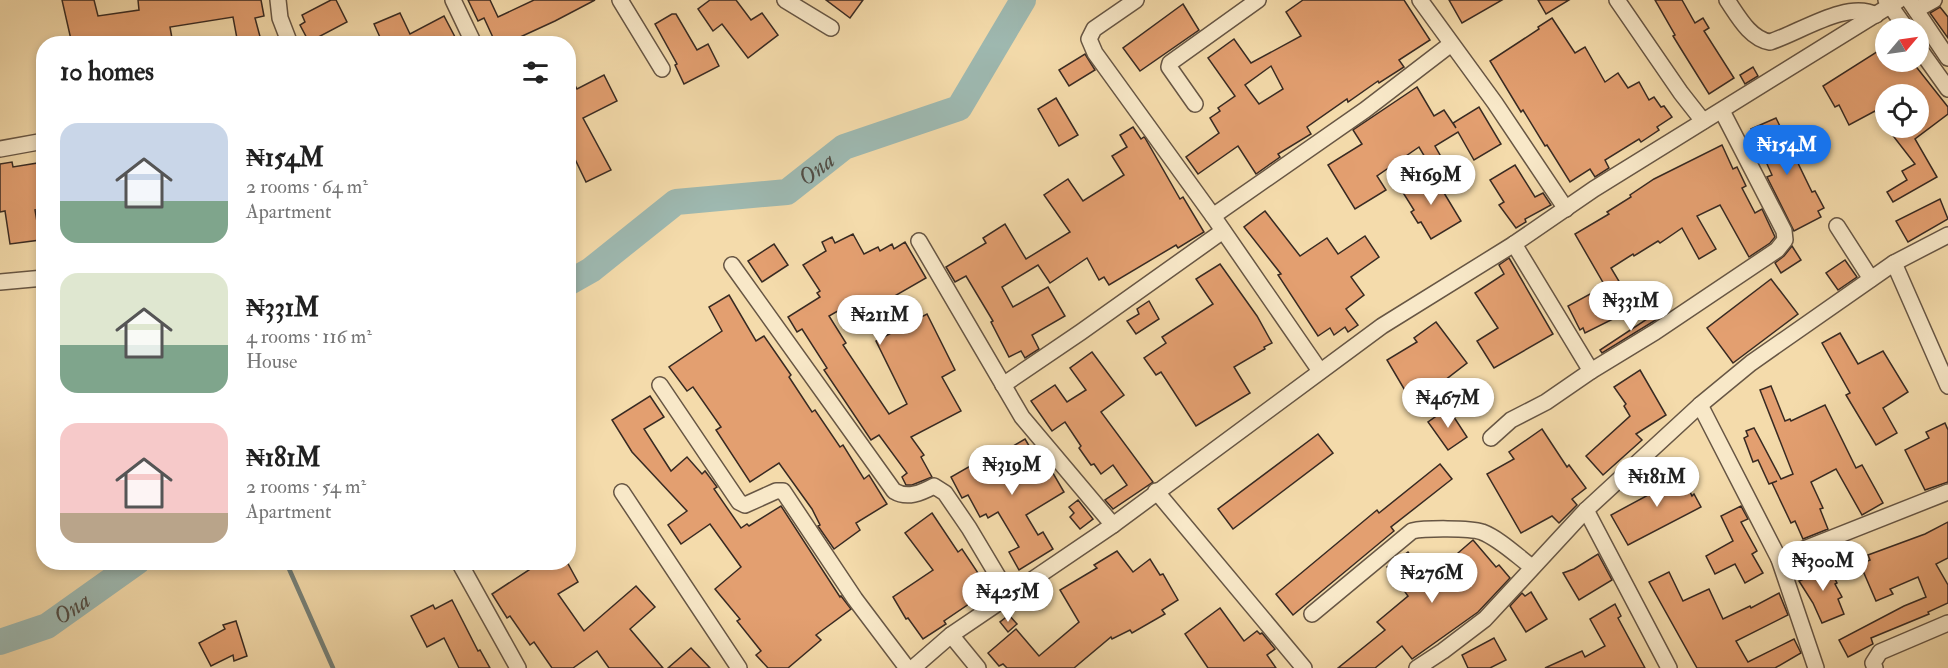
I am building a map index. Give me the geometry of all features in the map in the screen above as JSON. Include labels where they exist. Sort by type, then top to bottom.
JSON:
[{"type":"street","points":[[278,0],[280,18],[287,36]]},
{"type":"street","points":[[453,0],[470,36]]},
{"type":"street","points":[[620,0],[662,69]]},
{"type":"street","points":[[785,0],[831,28]]},
{"type":"street","points":[[1136,0],[1094,29],[1089,39],[1095,53],[1213,216],[1320,371]]},
{"type":"street","points":[[1195,104],[1172,73],[1170,63],[1258,0]]},
{"type":"street","points":[[1420,0],[1495,103],[1566,209]]},
{"type":"street","points":[[1617,0],[1680,93],[1703,121]]},
{"type":"street","points":[[1727,0],[1752,33],[1763,41],[1770,42],[1842,5],[1862,6],[1870,9],[1876,15]]},
{"type":"street","points":[[1934,0],[1912,5],[1948,58]]},
{"type":"street","points":[[913,668],[951,635],[1113,525],[1382,326],[1514,244],[1594,189],[1876,15],[1892,2],[1901,18]]},
{"type":"street","points":[[1213,216],[1365,110],[1451,44]]},
{"type":"street","points":[[1929,62],[1948,89]]},
{"type":"street","points":[[1491,438],[1511,420],[1546,402],[1777,250],[1785,240],[1784,231],[1722,111]]},
{"type":"street","points":[[0,149],[36,142]]},
{"type":"street","points":[[1837,226],[1871,279]]},
{"type":"street","points":[[1003,385],[1223,231]]},
{"type":"street","points":[[1417,668],[1485,620],[1586,510],[1700,405],[1751,363],[1894,263],[1948,235]]},
{"type":"street","points":[[919,241],[1022,417],[1113,525]]},
{"type":"street","points":[[1514,244],[1591,371]]},
{"type":"street","points":[[1894,263],[1948,386]]},
{"type":"street","points":[[732,265],[894,490],[899,494],[916,495],[934,486],[945,493],[1009,595]]},
{"type":"street","points":[[0,282],[36,279]]},
{"type":"street","points":[[660,385],[739,502],[745,505],[776,491],[783,491],[855,598],[907,668]]},
{"type":"street","points":[[1700,405],[1779,559],[1816,668]]},
{"type":"street","points":[[1156,491],[1304,668]]},
{"type":"street","points":[[622,492],[739,668]]},
{"type":"street","points":[[1779,559],[1948,492]]},
{"type":"street","points":[[1586,510],[1669,668]]},
{"type":"street","points":[[1312,614],[1412,531],[1423,528],[1481,531],[1532,567]]},
{"type":"street","points":[[463,570],[518,668]]},
{"type":"street","points":[[1875,668],[1873,663],[1880,652],[1948,623]]},
{"type":"street","points":[[951,635],[978,668]]},
{"type":"building","points":[[62,0],[94,0],[98,16],[139,10],[138,0],[261,0],[264,16],[255,18],[260,36],[237,36],[233,17],[170,27],[172,36],[70,36]]},
{"type":"building","points":[[331,0],[336,0],[347,22],[320,36],[306,36],[300,25],[305,22],[302,15]]},
{"type":"building","points":[[468,0],[490,0],[498,17],[534,0],[595,0],[522,36],[492,36],[484,18],[478,21]]},
{"type":"building","points":[[710,0],[736,0],[751,20],[762,13],[778,35],[748,58],[722,24],[713,31],[698,9]]},
{"type":"building","points":[[826,0],[863,0],[850,18]]},
{"type":"building","points":[[1303,0],[1404,0],[1430,40],[1399,60],[1404,67],[1379,83],[1378,81],[1348,102],[1347,99],[1307,127],[1311,134],[1278,154],[1280,157],[1256,174],[1238,146],[1198,174],[1186,157],[1219,133],[1210,118],[1220,111],[1218,108],[1235,96],[1208,58],[1234,39],[1251,63],[1301,36],[1286,12]],"holes":[[[1271,66],[1283,89],[1259,104],[1245,85]]]},
{"type":"building","points":[[1449,0],[1502,0],[1462,23]]},
{"type":"building","points":[[1538,0],[1569,0],[1546,14]]},
{"type":"building","points":[[1655,0],[1682,0],[1695,23],[1703,18],[1709,28],[1704,31],[1734,78],[1709,94],[1673,36],[1675,35]]},
{"type":"building","points":[[1183,4],[1199,30],[1140,71],[1123,48]]},
{"type":"building","points":[[1940,7],[1948,17],[1948,38],[1930,13]]},
{"type":"building","points":[[400,13],[410,34],[444,16],[454,36],[379,36],[374,24]]},
{"type":"building","points":[[676,14],[697,50],[708,44],[719,66],[684,84],[675,65],[677,64],[655,24]]},
{"type":"building","points":[[1552,18],[1575,53],[1585,47],[1605,82],[1618,73],[1628,88],[1639,82],[1649,100],[1654,97],[1672,117],[1657,127],[1659,130],[1641,142],[1639,139],[1605,160],[1609,168],[1595,177],[1590,169],[1570,182],[1523,110],[1521,112],[1490,61]]},
{"type":"building","points":[[1875,53],[1875,72],[1920,72],[1948,107],[1948,114],[1929,128],[1929,84],[1875,84],[1875,111],[1849,125],[1839,105],[1835,107],[1823,86]]},
{"type":"building","points":[[1085,54],[1095,70],[1069,86],[1059,70]]},
{"type":"building","points":[[1753,67],[1758,76],[1745,84],[1740,75]]},
{"type":"building","points":[[604,75],[617,101],[583,118],[611,170],[586,182],[576,161],[576,87],[577,89]]},
{"type":"building","points":[[1417,87],[1434,116],[1444,110],[1456,128],[1453,123],[1479,107],[1501,144],[1474,160],[1458,132],[1435,146],[1444,162],[1432,169],[1419,147],[1377,176],[1386,190],[1355,209],[1328,165],[1362,144],[1353,130]]},
{"type":"building","points":[[1056,98],[1078,135],[1059,146],[1038,109]]},
{"type":"building","points":[[1776,118],[1812,192],[1815,191],[1824,208],[1818,211],[1821,217],[1794,231],[1767,177],[1772,175],[1751,129]]},
{"type":"building","points":[[1133,127],[1141,139],[1145,138],[1180,199],[1183,197],[1204,232],[1178,248],[1176,245],[1109,285],[1104,277],[1099,280],[1087,258],[1050,283],[1038,265],[1002,287],[1013,307],[1048,287],[1065,316],[1032,335],[1039,349],[1025,358],[1021,351],[1009,357],[991,322],[993,321],[966,276],[955,282],[946,267],[986,243],[983,238],[1005,224],[1026,259],[1070,232],[1044,195],[1068,179],[1083,201],[1124,175],[1112,156],[1127,147],[1120,135]]},
{"type":"building","points":[[1895,138],[1916,138],[1937,177],[1893,202],[1887,192],[1907,180],[1902,171],[1915,164]]},
{"type":"building","points":[[1722,145],[1733,169],[1737,167],[1746,186],[1742,188],[1755,213],[1762,209],[1775,237],[1749,257],[1720,205],[1697,216],[1716,249],[1699,259],[1682,228],[1660,243],[1658,241],[1634,256],[1633,254],[1611,268],[1635,308],[1585,333],[1583,328],[1580,330],[1568,306],[1605,286],[1575,234],[1609,214],[1607,212],[1654,179]]},
{"type":"building","points":[[12,162],[13,167],[36,163],[36,241],[10,244],[5,211],[0,212],[0,164]]},
{"type":"building","points":[[1515,165],[1535,197],[1543,193],[1551,205],[1525,219],[1526,222],[1516,228],[1499,205],[1504,202],[1490,180]]},
{"type":"building","points":[[1432,173],[1461,221],[1431,239],[1421,222],[1418,223],[1411,212],[1414,210],[1402,191]]},
{"type":"building","points":[[1940,199],[1948,219],[1908,242],[1896,221]]},
{"type":"building","points":[[1265,211],[1300,256],[1327,238],[1338,254],[1365,236],[1379,257],[1351,277],[1364,295],[1346,309],[1358,325],[1348,332],[1345,327],[1334,335],[1330,328],[1318,336],[1278,275],[1281,274],[1244,227]]},
{"type":"building","points":[[853,234],[864,254],[878,247],[880,251],[892,244],[894,249],[905,242],[926,278],[864,317],[855,301],[829,316],[846,343],[843,345],[889,414],[907,404],[876,341],[927,314],[955,370],[942,377],[961,411],[911,437],[924,455],[921,457],[932,477],[912,485],[906,485],[902,477],[907,473],[879,435],[871,440],[824,370],[827,368],[802,329],[797,332],[788,317],[820,297],[817,293],[820,291],[803,265],[826,251],[822,242],[832,237],[835,243]]},
{"type":"building","points":[[774,244],[788,265],[762,282],[748,261]]},
{"type":"building","points":[[1792,246],[1801,260],[1781,273],[1775,263]]},
{"type":"building","points":[[1509,258],[1553,334],[1494,368],[1477,341],[1498,328],[1475,293],[1504,274],[1499,265]]},
{"type":"building","points":[[1845,260],[1857,277],[1838,290],[1826,273]]},
{"type":"building","points":[[1220,264],[1257,316],[1272,343],[1234,367],[1250,393],[1196,426],[1161,372],[1156,375],[1144,358],[1166,343],[1162,337],[1213,304],[1196,279]]},
{"type":"building","points":[[1771,279],[1798,314],[1733,363],[1707,328]]},
{"type":"building","points":[[729,295],[756,341],[764,336],[791,375],[789,377],[812,412],[815,410],[840,447],[843,445],[864,479],[869,475],[887,504],[856,523],[860,530],[834,549],[818,526],[820,525],[812,509],[779,463],[750,482],[716,430],[721,427],[693,387],[687,391],[669,367],[722,331],[709,307]]},
{"type":"building","points":[[1149,301],[1159,319],[1136,334],[1127,321],[1139,314],[1137,309]]},
{"type":"building","points":[[1656,313],[1659,318],[1602,353],[1600,350]]},
{"type":"building","points":[[1436,322],[1467,363],[1445,380],[1410,399],[1387,360],[1417,342],[1414,338]]},
{"type":"building","points":[[1840,333],[1858,364],[1883,351],[1908,392],[1883,408],[1897,433],[1876,445],[1846,395],[1850,393],[1822,343]]},
{"type":"building","points":[[1092,352],[1124,395],[1101,412],[1153,482],[1113,509],[1105,500],[1127,485],[1113,465],[1101,474],[1094,464],[1091,465],[1079,448],[1081,446],[1065,422],[1052,431],[1031,401],[1055,385],[1067,402],[1086,390],[1070,368]]},
{"type":"building","points":[[1640,370],[1666,415],[1636,434],[1642,440],[1603,475],[1586,456],[1630,416],[1624,406],[1626,404],[1614,387]]},
{"type":"building","points":[[1771,386],[1785,421],[1790,419],[1791,421],[1825,405],[1856,468],[1862,465],[1883,503],[1862,515],[1836,469],[1811,482],[1823,508],[1820,509],[1828,529],[1803,539],[1795,521],[1791,523],[1772,483],[1777,481],[1769,484],[1758,460],[1753,462],[1744,438],[1748,436],[1746,431],[1754,428],[1781,479],[1793,474],[1760,390]]},
{"type":"building","points":[[650,396],[664,417],[644,429],[671,471],[687,457],[702,474],[705,471],[717,487],[714,489],[741,528],[747,524],[749,526],[781,506],[840,597],[851,609],[816,635],[821,640],[788,668],[768,668],[756,655],[761,651],[737,621],[740,619],[715,589],[741,567],[710,524],[681,544],[668,525],[687,511],[632,452],[612,420]]},
{"type":"building","points":[[1448,408],[1467,437],[1448,450],[1428,422]]},
{"type":"building","points":[[1945,423],[1948,430],[1948,482],[1925,490],[1905,450],[1929,438],[1926,432]]},
{"type":"building","points":[[1542,429],[1567,467],[1569,465],[1586,488],[1572,499],[1577,505],[1559,523],[1552,516],[1521,533],[1487,474],[1514,459],[1509,452]]},
{"type":"building","points":[[1318,434],[1333,453],[1233,529],[1218,509]]},
{"type":"building","points":[[1025,439],[1044,471],[1050,468],[1064,492],[1026,515],[1038,535],[1043,532],[1053,549],[1019,570],[1009,552],[1019,547],[998,512],[988,518],[986,514],[980,517],[968,495],[962,498],[951,477],[993,453],[995,457]]},
{"type":"building","points":[[1440,464],[1452,479],[1391,527],[1394,531],[1293,615],[1276,594],[1377,510],[1379,513]]},
{"type":"building","points":[[1677,465],[1692,496],[1694,494],[1701,507],[1628,545],[1611,515],[1665,486],[1661,479],[1665,478],[1662,473]]},
{"type":"building","points":[[1078,500],[1093,519],[1080,529],[1070,517],[1074,513],[1069,507]]},
{"type":"building","points":[[1741,506],[1748,519],[1741,522],[1757,551],[1752,554],[1763,573],[1745,583],[1735,564],[1715,574],[1706,556],[1733,541],[1721,516]]},
{"type":"building","points":[[932,513],[958,552],[962,549],[982,579],[977,582],[985,593],[944,621],[946,624],[923,639],[908,618],[906,619],[893,597],[933,570],[905,533]]},
{"type":"building","points":[[1948,522],[1948,558],[1936,564],[1948,585],[1948,603],[1928,612],[1929,614],[1871,638],[1873,644],[1848,657],[1839,640],[1926,597],[1918,577],[1890,589],[1893,594],[1876,601],[1860,564],[1870,560],[1868,555],[1925,534]]},
{"type":"building","points":[[1473,540],[1496,567],[1499,565],[1510,578],[1478,612],[1412,659],[1402,646],[1375,668],[1338,668],[1385,630],[1377,622],[1408,596],[1387,567],[1408,552],[1428,579]]},
{"type":"building","points":[[1117,551],[1133,572],[1150,559],[1160,575],[1163,574],[1178,600],[1162,610],[1165,614],[1132,633],[1130,630],[1112,639],[1111,637],[1074,668],[1007,668],[1003,664],[999,666],[988,653],[1016,629],[1039,656],[1079,622],[1060,590],[1097,568],[1094,565]]},
{"type":"building","points":[[1598,554],[1612,580],[1579,600],[1563,573]]},
{"type":"building","points":[[1826,562],[1842,597],[1838,599],[1844,614],[1822,623],[1799,581],[1804,579],[1801,575]]},
{"type":"building","points":[[529,570],[571,570],[578,582],[558,594],[584,631],[636,586],[655,607],[630,629],[663,668],[609,668],[597,651],[573,668],[552,668],[534,642],[530,645],[510,616],[507,618],[492,594]]},
{"type":"building","points":[[1669,572],[1683,601],[1709,589],[1723,619],[1750,606],[1751,608],[1779,593],[1788,615],[1736,641],[1748,662],[1794,639],[1801,653],[1775,668],[1697,668],[1649,582]]},
{"type":"building","points":[[1531,592],[1547,619],[1526,632],[1510,606],[1522,593],[1525,596]]},
{"type":"building","points":[[452,600],[478,651],[480,650],[490,668],[459,668],[444,638],[427,647],[411,616],[433,605],[435,609]]},
{"type":"building","points":[[1615,604],[1621,616],[1618,618],[1645,668],[1545,668],[1582,651],[1585,657],[1605,646],[1590,619]]},
{"type":"building","points":[[1220,608],[1244,641],[1257,631],[1262,633],[1275,649],[1267,655],[1276,668],[1208,668],[1185,634]]},
{"type":"building","points":[[1009,615],[1017,624],[1008,632],[1000,622]]},
{"type":"building","points":[[236,621],[247,656],[234,661],[233,655],[211,666],[199,643],[225,629],[223,625]]},
{"type":"building","points":[[1494,638],[1506,660],[1490,668],[1468,668],[1462,655]]},
{"type":"building","points":[[691,648],[710,668],[668,668]]},
{"type":"waterway","name":"Ona","points":[[576,278],[591,270],[676,202],[787,192],[844,147],[959,108],[1023,0]]},
{"type":"waterway","name":"Ona","points":[[0,642],[47,626],[126,570]]},
{"type":"waterway","points":[[290,570],[333,668]]}]
